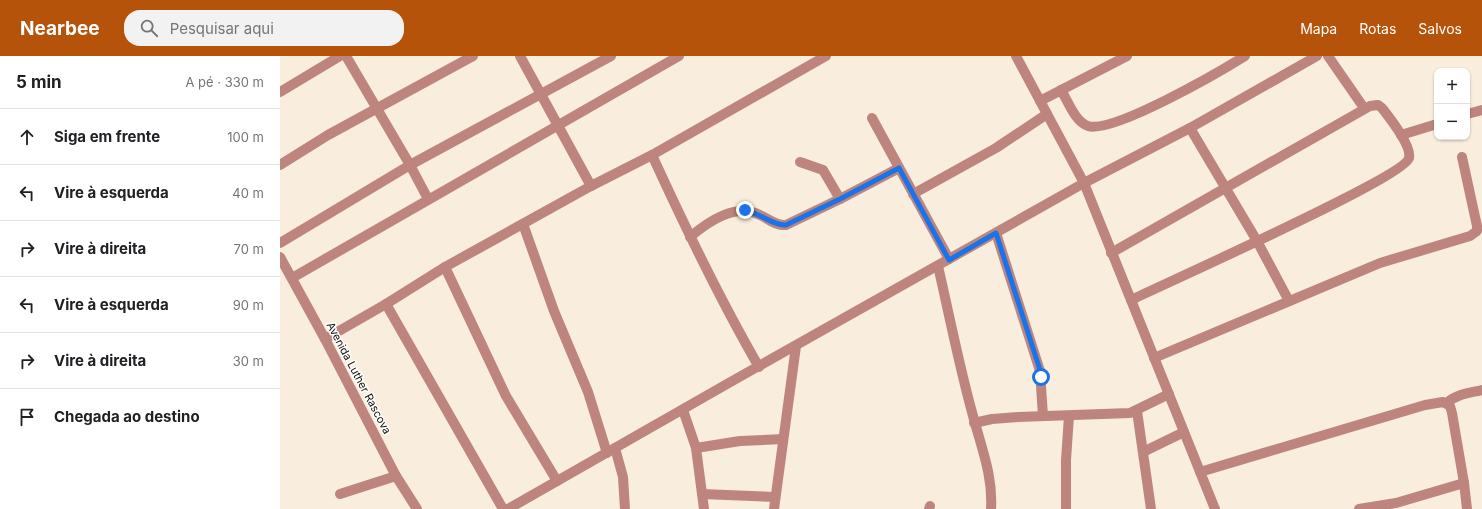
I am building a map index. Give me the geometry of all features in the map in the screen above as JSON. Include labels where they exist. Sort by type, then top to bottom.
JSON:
[{"type":"street","points":[[280,92],[340,56]]},
{"type":"street","points":[[346,56],[410,165],[428,200]]},
{"type":"street","points":[[280,165],[328,135],[377,110],[473,56]]},
{"type":"street","points":[[520,56],[591,186]]},
{"type":"street","points":[[280,243],[410,165],[611,56]]},
{"type":"street","points":[[325,339],[386,304],[445,267],[591,186],[652,155],[826,56]]},
{"type":"street","points":[[1016,56],[1084,183],[1215,509]]},
{"type":"street","points":[[1040,101],[1127,56]]},
{"type":"street","points":[[1061,90],[1078,119],[1089,126],[1099,126],[1142,111],[1173,97],[1219,73],[1245,56]]},
{"type":"street","points":[[508,509],[1084,183],[1190,128],[1318,56]]},
{"type":"street","points":[[1328,56],[1364,108]]},
{"type":"street","points":[[292,278],[558,126],[674,57]]},
{"type":"street","points":[[1112,253],[1364,108],[1378,105],[1382,108],[1401,135],[1410,154],[1408,160],[1402,166],[1338,202],[1131,300]]},
{"type":"street","points":[[1470,113],[1482,110]]},
{"type":"street","points":[[913,194],[996,148],[1047,114]]},
{"type":"street","points":[[872,118],[949,260]]},
{"type":"street","points":[[1401,135],[1434,125]]},
{"type":"street","points":[[1190,128],[1257,241],[1289,301]]},
{"type":"street","points":[[652,155],[690,237],[759,367]]},
{"type":"street","points":[[1154,358],[1380,263],[1470,236],[1477,231],[1477,226],[1462,157]]},
{"type":"street","points":[[800,162],[823,170],[840,199]]},
{"type":"street","points":[[690,237],[711,221],[739,211],[753,212],[782,225],[792,222],[899,168]]},
{"type":"street","points":[[523,224],[554,311],[623,477],[625,509]]},
{"type":"street","points":[[996,233],[1040,370],[1043,416]]},
{"type":"street","name":"Avenida Luther Rascova","points":[[280,257],[325,339],[396,476],[417,509]]},
{"type":"street","points":[[938,266],[974,423],[989,472],[992,498],[991,509]]},
{"type":"street","points":[[445,267],[506,396],[557,481]]},
{"type":"street","points":[[386,304],[503,509]]},
{"type":"street","points":[[774,509],[796,346]]},
{"type":"street","points":[[1200,472],[1425,405],[1438,402],[1447,403],[1462,394],[1482,390]]},
{"type":"street","points":[[974,423],[992,419],[1130,413],[1137,411],[1169,394]]},
{"type":"street","points":[[1447,403],[1450,406],[1452,413],[1464,482],[1467,509]]},
{"type":"street","points":[[683,410],[696,448],[704,509]]},
{"type":"street","points":[[1137,411],[1151,509]]},
{"type":"street","points":[[1066,509],[1066,460],[1069,416]]},
{"type":"street","points":[[1143,452],[1184,432]]},
{"type":"street","points":[[696,448],[740,441],[784,439]]},
{"type":"street","points":[[340,494],[396,476]]},
{"type":"street","points":[[1359,509],[1396,506],[1464,482]]},
{"type":"street","points":[[702,494],[775,497]]},
{"type":"route","points":[[745,210],[759,214],[778,224],[786,225],[899,168],[949,260],[996,233],[1041,377]]}]
